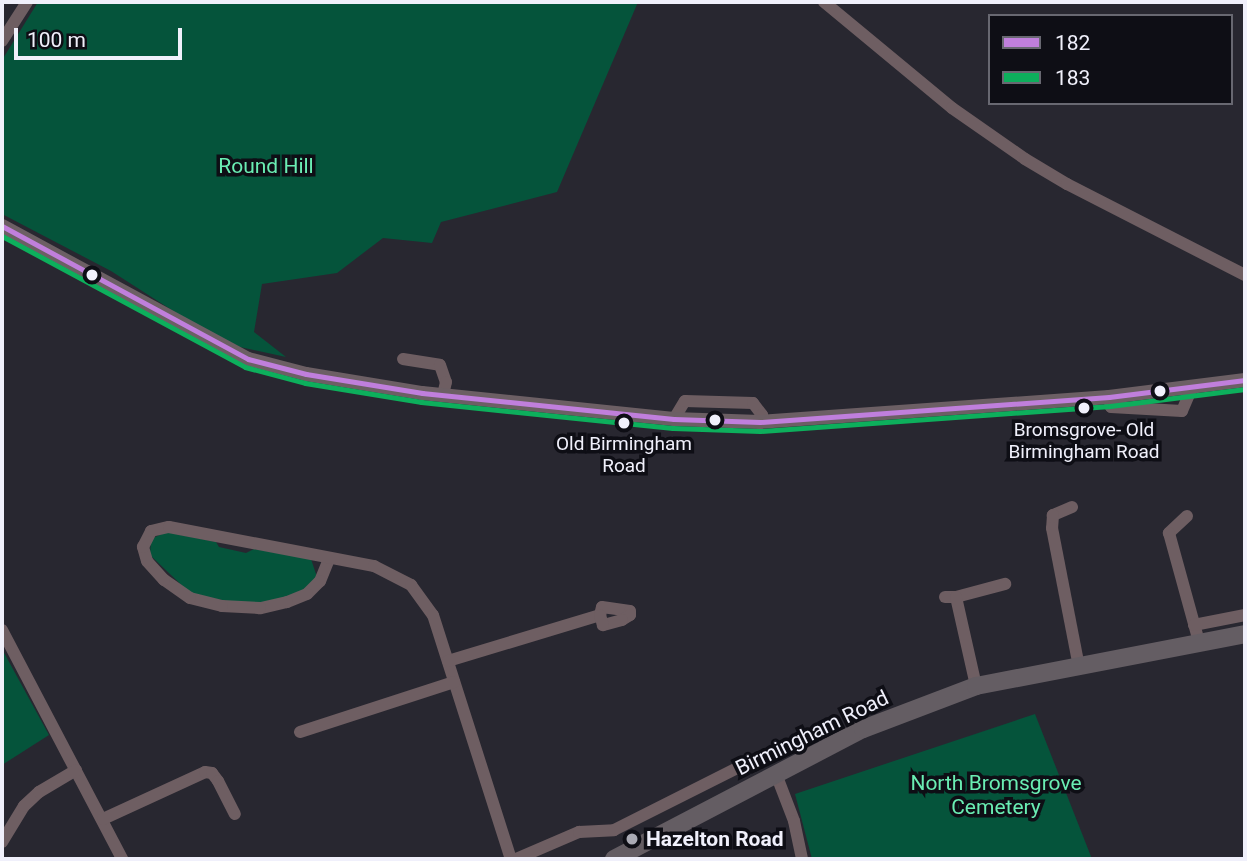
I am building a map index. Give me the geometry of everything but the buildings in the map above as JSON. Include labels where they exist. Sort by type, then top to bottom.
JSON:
[{"type":"highway","name":"Birmingham Road","points":[[614,859],[863,729],[976,686],[1079,667],[1197,634],[1245,634]]},
{"type":"main road","points":[[2,226],[248,359],[306,374],[443,395],[674,419],[760,422],[1109,397],[1245,380]]},
{"type":"street","points":[[2,41],[27,2]]},
{"type":"street","points":[[824,2],[952,108],[1025,159],[1067,184],[1245,275]]},
{"type":"street","points":[[403,359],[440,365],[446,382],[443,395]]},
{"type":"street","points":[[1109,397],[1111,407],[1182,411],[1192,387]]},
{"type":"street","points":[[1072,507],[1054,514],[1052,528],[1079,667]]},
{"type":"street","points":[[1187,516],[1169,533],[1197,634],[1245,615]]},
{"type":"street","points":[[329,559],[320,581],[307,594],[287,603],[260,608],[222,606],[190,598],[164,580],[147,561],[143,547],[151,531],[169,527],[374,566],[411,585],[433,615],[511,859]]},
{"type":"street","points":[[976,686],[950,597],[1005,584]]},
{"type":"street","points":[[448,661],[600,615]]},
{"type":"street","points":[[2,630],[122,859]]},
{"type":"street","points":[[300,732],[454,681]]},
{"type":"street","points":[[516,859],[579,832],[614,830],[753,760]]},
{"type":"street","points":[[2,842],[24,806],[39,792],[76,770]]},
{"type":"street","points":[[103,819],[205,772],[212,773],[218,781],[235,814]]},
{"type":"street","points":[[776,774],[794,821],[802,859]]},
{"type":"green space","name":"Round Hill","points":[[38,2],[638,2],[557,192],[441,222],[432,243],[383,238],[337,273],[262,284],[254,332],[286,357],[240,347],[192,323],[111,271],[2,214],[2,60]]},
{"type":"green space","points":[[166,532],[216,542],[219,547],[246,553],[254,549],[311,559],[317,577],[301,593],[262,604],[242,604],[191,594],[150,555],[151,539]]},
{"type":"green space","points":[[2,649],[49,735],[2,765]]},
{"type":"green space","name":"North Bromsgrove Cemetery","points":[[1035,714],[1092,859],[812,859],[795,794]]},
{"type":"transit line","name":"182","points":[[2,226],[248,359],[306,374],[422,393],[674,419],[760,422],[1109,397],[1245,380]]},
{"type":"transit line","name":"183","points":[[2,236],[245,367],[305,383],[421,402],[673,428],[760,431],[1110,406],[1245,389]]},
{"type":"place","name":"Bromsgrove- Old Birmingham Road","points":[[1084,408]]},
{"type":"place","name":"Old Birmingham Road","points":[[624,423]]},
{"type":"place","name":"Hazelton Road","points":[[632,839]]}]
